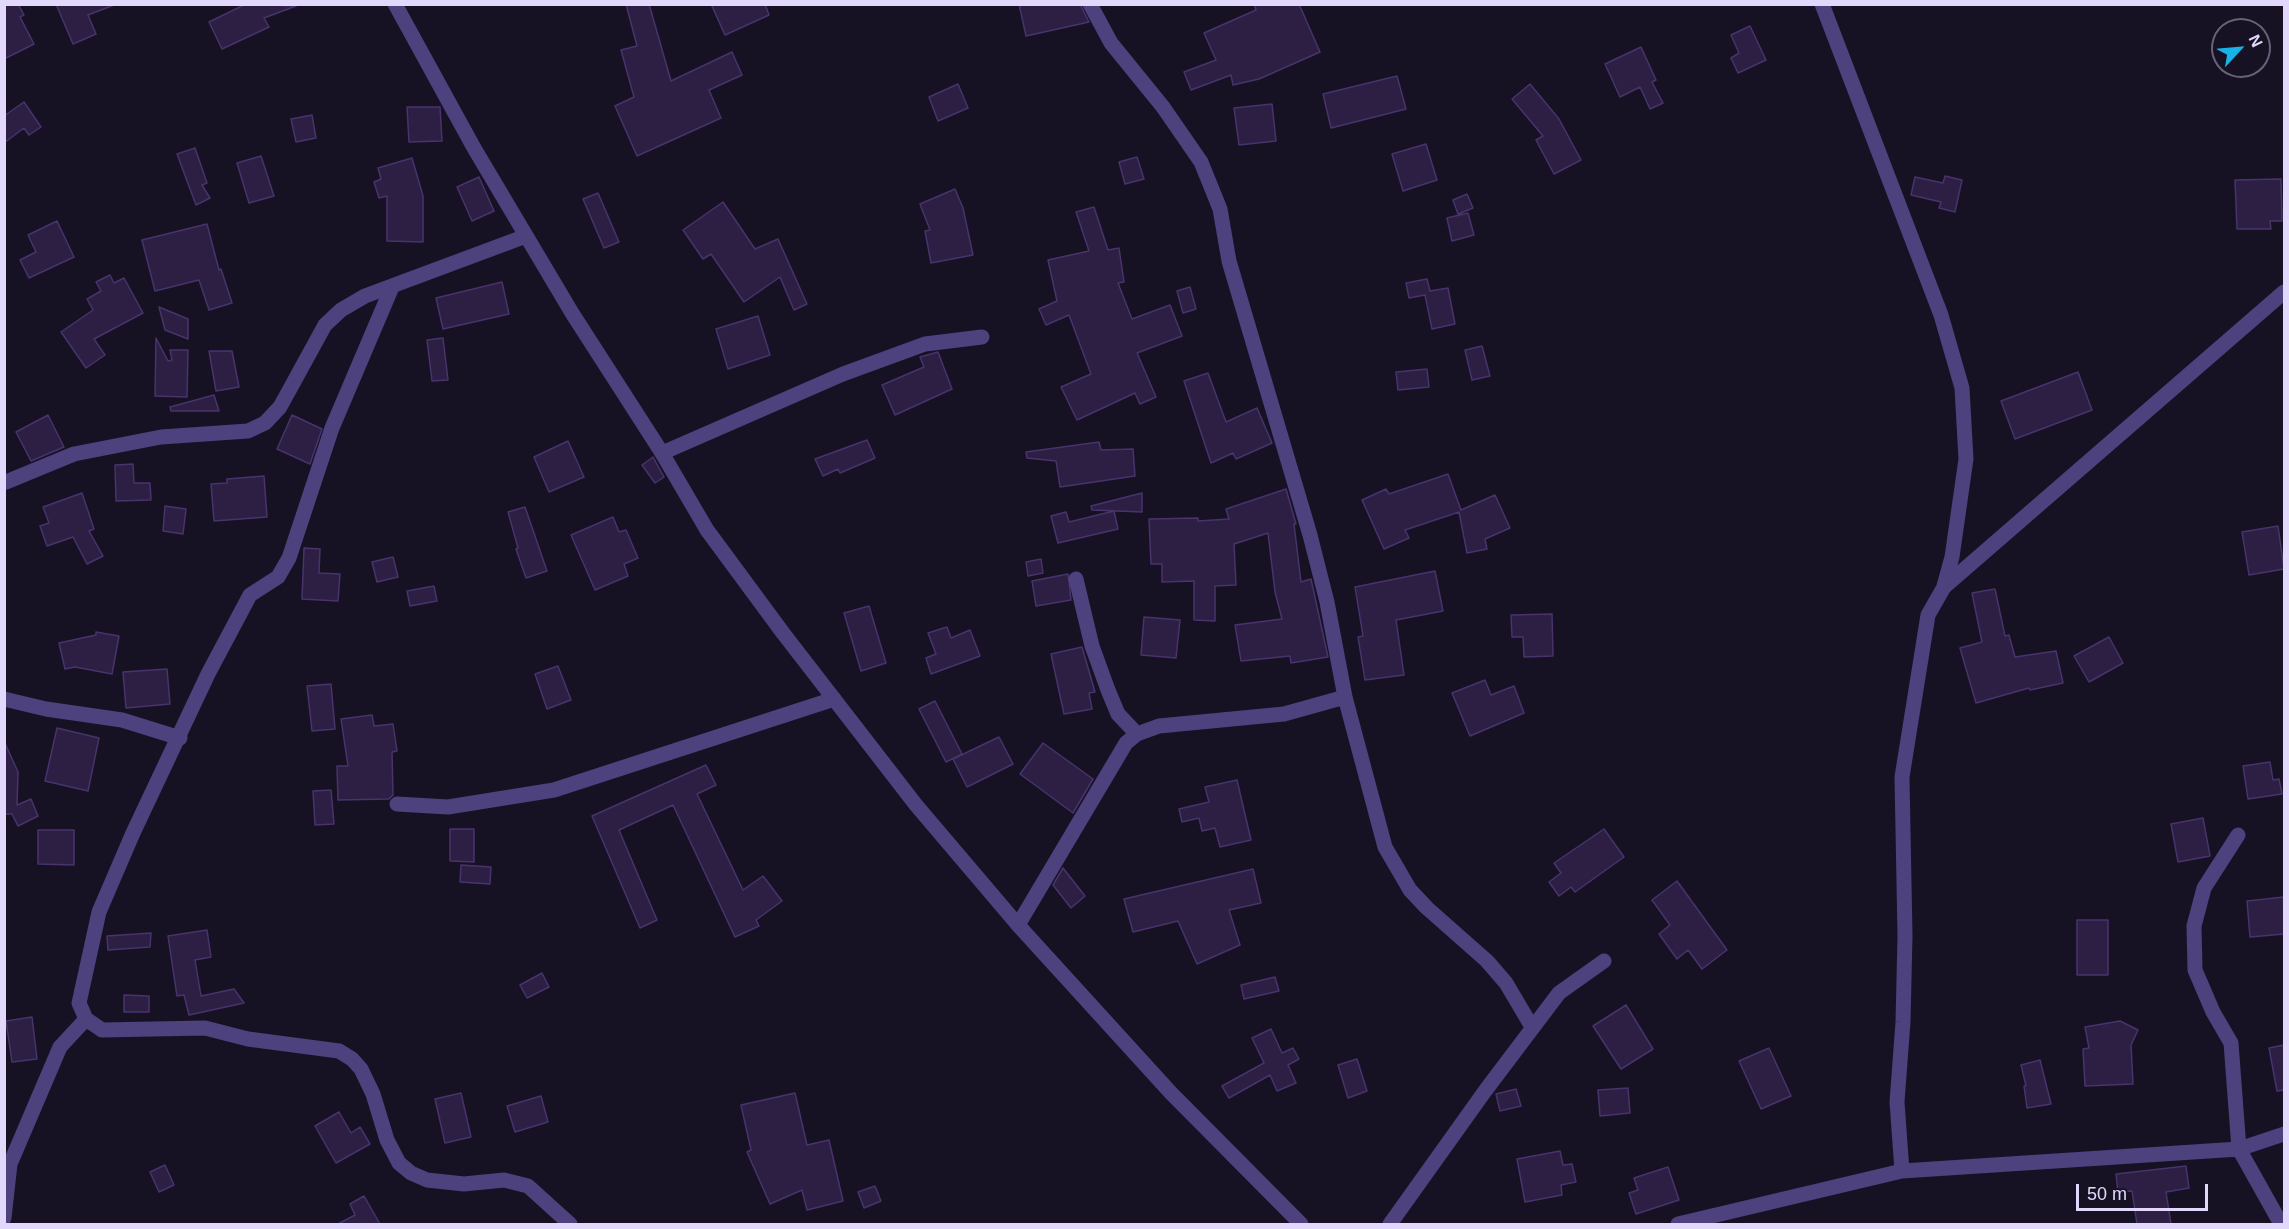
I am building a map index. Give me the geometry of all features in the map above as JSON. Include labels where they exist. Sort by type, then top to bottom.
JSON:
[{"type":"street","points":[[395,4],[474,148],[526,236],[572,313],[662,453],[707,530],[916,805],[1018,925],[1171,1093],[1300,1224]]},
{"type":"street","points":[[1090,4],[1112,43],[1201,162],[1216,198],[1229,261],[1310,535],[1327,602],[1345,697],[1385,847],[1410,890],[1426,908],[1487,961],[1506,983],[1533,1027]]},
{"type":"street","points":[[1822,4],[1941,315],[1962,388],[1966,459],[1952,557],[1944,587],[1928,615],[1902,777],[1905,957],[1897,1102],[1902,1171]]},
{"type":"street","points":[[6,482],[74,454],[161,437],[248,431],[265,423],[280,407],[325,326],[341,310],[365,296],[526,236]]},
{"type":"street","points":[[392,287],[332,428],[290,558],[278,577],[250,595],[208,675],[99,912],[79,1003],[86,1019],[102,1030],[205,1028],[248,1039],[339,1051],[352,1059],[361,1069],[373,1094],[387,1140],[399,1164],[411,1173],[427,1180],[464,1184],[504,1180],[528,1186],[570,1224]]},
{"type":"street","points":[[1944,587],[2284,292]]},
{"type":"street","points":[[662,453],[843,374],[924,344],[982,337]]},
{"type":"street","points":[[1076,579],[1092,646],[1108,690],[1118,714],[1137,734]]},
{"type":"street","points":[[1018,925],[1126,743],[1137,734],[1159,726],[1284,714],[1345,697]]},
{"type":"street","points":[[4,699],[46,709],[122,720],[180,738]]},
{"type":"street","points":[[397,804],[448,807],[554,790],[834,699]]},
{"type":"street","points":[[2238,836],[2204,888],[2193,926],[2195,970],[2213,1012],[2231,1043],[2239,1149],[2281,1224]]},
{"type":"street","points":[[1390,1224],[1559,993],[1604,960]]},
{"type":"street","points":[[4,1218],[10,1164],[60,1047],[86,1019]]},
{"type":"street","points":[[1678,1224],[1902,1171],[2239,1149],[2284,1134]]},
{"type":"building","points":[[4,4],[18,4],[24,15],[20,17],[34,44],[4,59]]},
{"type":"building","points":[[56,4],[114,5],[88,15],[96,34],[73,44]]},
{"type":"building","points":[[246,4],[296,6],[264,18],[269,27],[222,49],[209,22]]},
{"type":"building","points":[[626,4],[649,4],[671,81],[732,52],[742,75],[709,90],[721,118],[637,156],[615,106],[634,97],[621,50],[637,46]]},
{"type":"building","points":[[711,4],[765,4],[769,15],[725,35]]},
{"type":"building","points":[[1019,4],[1080,4],[1089,22],[1026,36]]},
{"type":"building","points":[[1254,4],[1299,4],[1320,52],[1259,79],[1233,85],[1231,75],[1191,90],[1184,72],[1216,60],[1204,33],[1256,10]]},
{"type":"building","points":[[1750,26],[1766,60],[1738,73],[1731,58],[1739,53],[1731,35]]},
{"type":"building","points":[[1641,47],[1656,80],[1652,82],[1663,103],[1650,109],[1640,87],[1620,97],[1605,64]]},
{"type":"building","points":[[1397,76],[1406,109],[1331,128],[1323,94]]},
{"type":"building","points":[[958,84],[968,108],[938,121],[929,97]]},
{"type":"building","points":[[1530,84],[1559,119],[1581,160],[1554,174],[1536,140],[1543,136],[1512,99]]},
{"type":"building","points":[[24,102],[41,127],[29,135],[24,128],[4,143],[4,116]]},
{"type":"building","points":[[1272,104],[1276,141],[1239,145],[1234,108]]},
{"type":"building","points":[[407,107],[440,107],[442,141],[409,142]]},
{"type":"building","points":[[312,115],[316,138],[296,142],[291,119]]},
{"type":"building","points":[[1426,144],[1437,180],[1403,191],[1392,154]]},
{"type":"building","points":[[195,148],[207,183],[202,185],[210,198],[196,205],[177,154]]},
{"type":"building","points":[[261,156],[274,196],[249,203],[237,163]]},
{"type":"building","points":[[1137,157],[1144,179],[1125,184],[1119,162]]},
{"type":"building","points":[[412,158],[423,196],[423,242],[387,241],[387,196],[379,198],[374,182],[381,179],[378,168]]},
{"type":"building","points":[[1945,176],[1962,180],[1955,212],[1939,208],[1941,202],[1911,195],[1915,177],[1943,183]]},
{"type":"building","points":[[479,177],[494,211],[472,221],[457,187]]},
{"type":"building","points":[[2281,179],[2282,221],[2270,221],[2271,229],[2237,229],[2235,180]]},
{"type":"building","points":[[955,189],[963,208],[973,255],[931,263],[925,231],[930,230],[920,204]]},
{"type":"building","points":[[598,193],[619,242],[604,248],[583,199]]},
{"type":"building","points":[[1467,194],[1473,208],[1458,214],[1453,200]]},
{"type":"building","points":[[723,202],[755,249],[778,239],[807,304],[794,310],[780,277],[744,302],[711,254],[703,259],[683,230]]},
{"type":"building","points":[[1094,207],[1108,250],[1119,248],[1124,282],[1118,283],[1132,319],[1170,305],[1182,336],[1137,353],[1156,397],[1140,404],[1135,393],[1077,420],[1061,387],[1091,374],[1069,315],[1046,325],[1039,309],[1057,301],[1048,260],[1089,251],[1076,212]]},
{"type":"building","points":[[1468,213],[1474,235],[1452,241],[1447,218]]},
{"type":"building","points":[[57,221],[74,257],[29,278],[20,260],[36,252],[28,235]]},
{"type":"building","points":[[207,224],[219,270],[221,269],[232,303],[209,310],[199,280],[155,291],[142,240]]},
{"type":"building","points":[[110,275],[114,283],[124,278],[143,313],[94,339],[105,355],[86,368],[61,332],[93,310],[87,299],[101,291],[96,282]]},
{"type":"building","points":[[1427,279],[1430,291],[1448,288],[1455,324],[1432,329],[1425,295],[1409,298],[1406,283]]},
{"type":"building","points":[[502,282],[509,314],[443,329],[436,298]]},
{"type":"building","points":[[1190,287],[1196,309],[1183,313],[1177,291]]},
{"type":"building","points":[[159,307],[188,319],[188,339],[165,330]]},
{"type":"building","points":[[758,316],[770,355],[728,369],[716,329]]},
{"type":"building","points":[[156,338],[168,361],[172,360],[170,350],[188,350],[187,397],[155,396]]},
{"type":"building","points":[[443,338],[448,380],[432,381],[427,340]]},
{"type":"building","points":[[1482,346],[1490,376],[1472,380],[1465,350]]},
{"type":"building","points":[[209,351],[232,351],[239,387],[216,391]]},
{"type":"building","points":[[938,352],[952,389],[895,415],[882,385],[924,367],[920,357]]},
{"type":"building","points":[[1427,369],[1429,387],[1398,390],[1396,372]]},
{"type":"building","points":[[2078,372],[2092,410],[2015,439],[2001,401]]},
{"type":"building","points":[[1208,373],[1226,422],[1257,408],[1272,443],[1236,459],[1233,453],[1211,463],[1184,381]]},
{"type":"building","points":[[214,395],[219,411],[171,411],[170,407]]},
{"type":"building","points":[[48,415],[64,447],[31,461],[16,432]]},
{"type":"building","points":[[292,415],[322,429],[310,464],[277,449]]},
{"type":"building","points":[[867,440],[875,458],[840,473],[838,469],[823,476],[815,459]]},
{"type":"building","points":[[568,441],[584,477],[549,492],[534,457]]},
{"type":"building","points":[[1099,442],[1101,450],[1133,449],[1135,476],[1060,487],[1056,461],[1027,458],[1026,452]]},
{"type":"building","points":[[653,457],[664,477],[655,483],[642,465]]},
{"type":"building","points":[[133,464],[134,483],[150,483],[151,500],[116,501],[115,465]]},
{"type":"building","points":[[1448,474],[1461,510],[1495,495],[1510,528],[1485,539],[1487,549],[1467,553],[1459,512],[1405,530],[1409,538],[1384,549],[1362,500],[1386,489],[1389,494]]},
{"type":"building","points":[[264,476],[267,517],[214,521],[211,484],[227,483],[227,479]]},
{"type":"building","points":[[1286,489],[1296,524],[1294,524],[1301,582],[1311,579],[1328,657],[1291,663],[1290,656],[1241,661],[1235,625],[1282,619],[1275,592],[1268,533],[1234,544],[1236,585],[1215,586],[1215,621],[1194,620],[1194,581],[1162,582],[1162,564],[1151,564],[1149,519],[1198,518],[1198,521],[1229,519],[1226,509]]},
{"type":"building","points":[[82,493],[94,529],[89,531],[103,556],[87,564],[73,537],[47,546],[40,526],[49,523],[43,507]]},
{"type":"building","points":[[1142,493],[1142,512],[1092,510],[1091,506]]},
{"type":"building","points":[[165,506],[186,509],[183,534],[163,531]]},
{"type":"building","points":[[525,507],[547,571],[526,578],[516,549],[518,548],[508,512]]},
{"type":"building","points":[[1114,511],[1118,529],[1058,543],[1051,516],[1066,512],[1069,522]]},
{"type":"building","points":[[613,517],[619,532],[626,530],[638,558],[624,564],[628,576],[595,590],[571,535]]},
{"type":"building","points":[[2278,526],[2284,569],[2249,575],[2242,532]]},
{"type":"building","points":[[304,548],[320,549],[319,573],[340,574],[338,601],[302,599]]},
{"type":"building","points":[[393,557],[398,577],[377,582],[372,562]]},
{"type":"building","points":[[1041,559],[1043,573],[1028,576],[1026,562]]},
{"type":"building","points":[[1435,571],[1443,611],[1396,620],[1404,675],[1365,680],[1358,637],[1363,636],[1355,587]]},
{"type":"building","points":[[1068,574],[1071,600],[1036,606],[1032,581]]},
{"type":"building","points":[[434,586],[437,601],[410,606],[407,591]]},
{"type":"building","points":[[1995,589],[2005,636],[2009,635],[2015,657],[2056,651],[2063,683],[2030,690],[2029,688],[1976,703],[1960,648],[1982,642],[1972,593]]},
{"type":"building","points":[[869,606],[886,663],[861,671],[844,613]]},
{"type":"building","points":[[1552,614],[1553,656],[1524,657],[1523,637],[1512,637],[1511,615]]},
{"type":"building","points":[[1144,617],[1180,620],[1176,658],[1141,655]]},
{"type":"building","points":[[947,627],[951,638],[970,630],[980,656],[931,674],[926,658],[936,654],[928,633]]},
{"type":"building","points":[[96,632],[119,636],[112,674],[75,667],[65,669],[59,643],[96,635]]},
{"type":"building","points":[[2109,637],[2123,663],[2089,682],[2074,656]]},
{"type":"building","points":[[1082,647],[1095,692],[1089,693],[1092,709],[1064,714],[1051,654]]},
{"type":"building","points":[[558,666],[571,700],[547,709],[535,674]]},
{"type":"building","points":[[167,669],[170,704],[126,708],[123,672]]},
{"type":"building","points":[[1485,680],[1491,695],[1514,686],[1524,713],[1470,736],[1452,693]]},
{"type":"building","points":[[331,684],[335,729],[312,731],[307,686]]},
{"type":"building","points":[[935,701],[962,754],[946,762],[919,709]]},
{"type":"building","points":[[372,715],[374,726],[393,724],[397,751],[392,752],[393,795],[389,799],[338,800],[337,766],[348,766],[341,719]]},
{"type":"building","points":[[57,728],[99,738],[88,791],[45,781]]},
{"type":"building","points":[[999,737],[1013,764],[967,787],[953,759]]},
{"type":"building","points":[[4,741],[18,772],[17,805],[31,799],[38,816],[18,826],[12,814],[4,814]]},
{"type":"building","points":[[1043,743],[1093,779],[1073,813],[1020,774]]},
{"type":"building","points":[[2270,762],[2273,780],[2279,779],[2282,794],[2248,799],[2243,766]]},
{"type":"building","points":[[706,765],[716,785],[697,794],[743,890],[763,876],[782,901],[756,920],[759,926],[735,937],[673,805],[619,830],[657,920],[640,928],[592,816]]},
{"type":"building","points":[[1237,780],[1251,840],[1220,847],[1215,828],[1202,831],[1199,818],[1182,822],[1179,809],[1209,802],[1205,787]]},
{"type":"building","points":[[331,790],[334,824],[315,825],[313,791]]},
{"type":"building","points":[[2203,818],[2210,856],[2178,862],[2171,824]]},
{"type":"building","points":[[450,829],[474,829],[474,862],[450,861]]},
{"type":"building","points":[[1604,829],[1624,857],[1575,892],[1571,887],[1559,896],[1549,882],[1561,873],[1554,863]]},
{"type":"building","points":[[38,830],[74,830],[74,865],[38,864]]},
{"type":"building","points":[[461,865],[491,867],[490,884],[460,882]]},
{"type":"building","points":[[1063,868],[1085,896],[1071,908],[1053,885]]},
{"type":"building","points":[[1253,869],[1261,903],[1229,910],[1240,945],[1197,964],[1178,921],[1133,932],[1124,899]]},
{"type":"building","points":[[1677,881],[1727,950],[1702,969],[1688,950],[1677,959],[1659,934],[1670,925],[1652,900]]},
{"type":"building","points":[[2284,897],[2284,934],[2250,937],[2247,901]]},
{"type":"building","points":[[2077,920],[2108,920],[2108,975],[2077,975]]},
{"type":"building","points":[[207,930],[211,957],[195,960],[201,996],[234,989],[244,1003],[189,1015],[184,995],[177,996],[168,936]]},
{"type":"building","points":[[151,933],[150,947],[108,950],[107,936]]},
{"type":"building","points":[[542,973],[549,987],[527,998],[520,985]]},
{"type":"building","points":[[1275,977],[1279,991],[1244,999],[1241,985]]},
{"type":"building","points":[[124,995],[149,996],[149,1012],[124,1012]]},
{"type":"building","points":[[1626,1005],[1653,1049],[1621,1069],[1593,1026]]},
{"type":"building","points":[[32,1017],[37,1059],[12,1062],[6,1021]]},
{"type":"building","points":[[2120,1021],[2138,1030],[2131,1045],[2133,1084],[2085,1086],[2083,1049],[2089,1048],[2085,1027]]},
{"type":"building","points":[[1271,1029],[1282,1053],[1293,1048],[1299,1059],[1288,1065],[1296,1083],[1277,1091],[1270,1075],[1229,1098],[1222,1086],[1264,1063],[1252,1038]]},
{"type":"building","points":[[2284,1045],[2284,1090],[2277,1091],[2269,1048]]},
{"type":"building","points":[[1769,1048],[1791,1096],[1761,1109],[1739,1061]]},
{"type":"building","points":[[1357,1059],[1367,1091],[1348,1098],[1338,1065]]},
{"type":"building","points":[[2040,1060],[2051,1104],[2027,1108],[2024,1086],[2026,1086],[2021,1065]]},
{"type":"building","points":[[1628,1088],[1630,1113],[1600,1116],[1598,1090]]},
{"type":"building","points":[[1516,1089],[1521,1106],[1500,1111],[1496,1094]]},
{"type":"building","points":[[461,1093],[471,1137],[445,1143],[435,1099]]},
{"type":"building","points":[[795,1093],[807,1145],[829,1140],[843,1201],[807,1210],[802,1190],[770,1204],[747,1152],[751,1150],[741,1105]]},
{"type":"building","points":[[541,1096],[548,1122],[515,1132],[507,1106]]},
{"type":"building","points":[[339,1112],[351,1133],[360,1127],[370,1144],[336,1163],[315,1126]]},
{"type":"building","points":[[1560,1151],[1563,1165],[1572,1164],[1576,1182],[1561,1185],[1562,1195],[1525,1202],[1517,1159]]},
{"type":"building","points":[[165,1165],[174,1185],[159,1192],[150,1172]]},
{"type":"building","points":[[2186,1166],[2189,1188],[2166,1192],[2171,1224],[2137,1224],[2132,1191],[2118,1192],[2116,1174]]},
{"type":"building","points":[[1668,1167],[1679,1200],[1636,1214],[1629,1193],[1638,1190],[1634,1178]]},
{"type":"building","points":[[875,1186],[881,1201],[864,1208],[858,1192]]},
{"type":"building","points":[[364,1196],[380,1224],[338,1224],[355,1215],[350,1204]]}]
